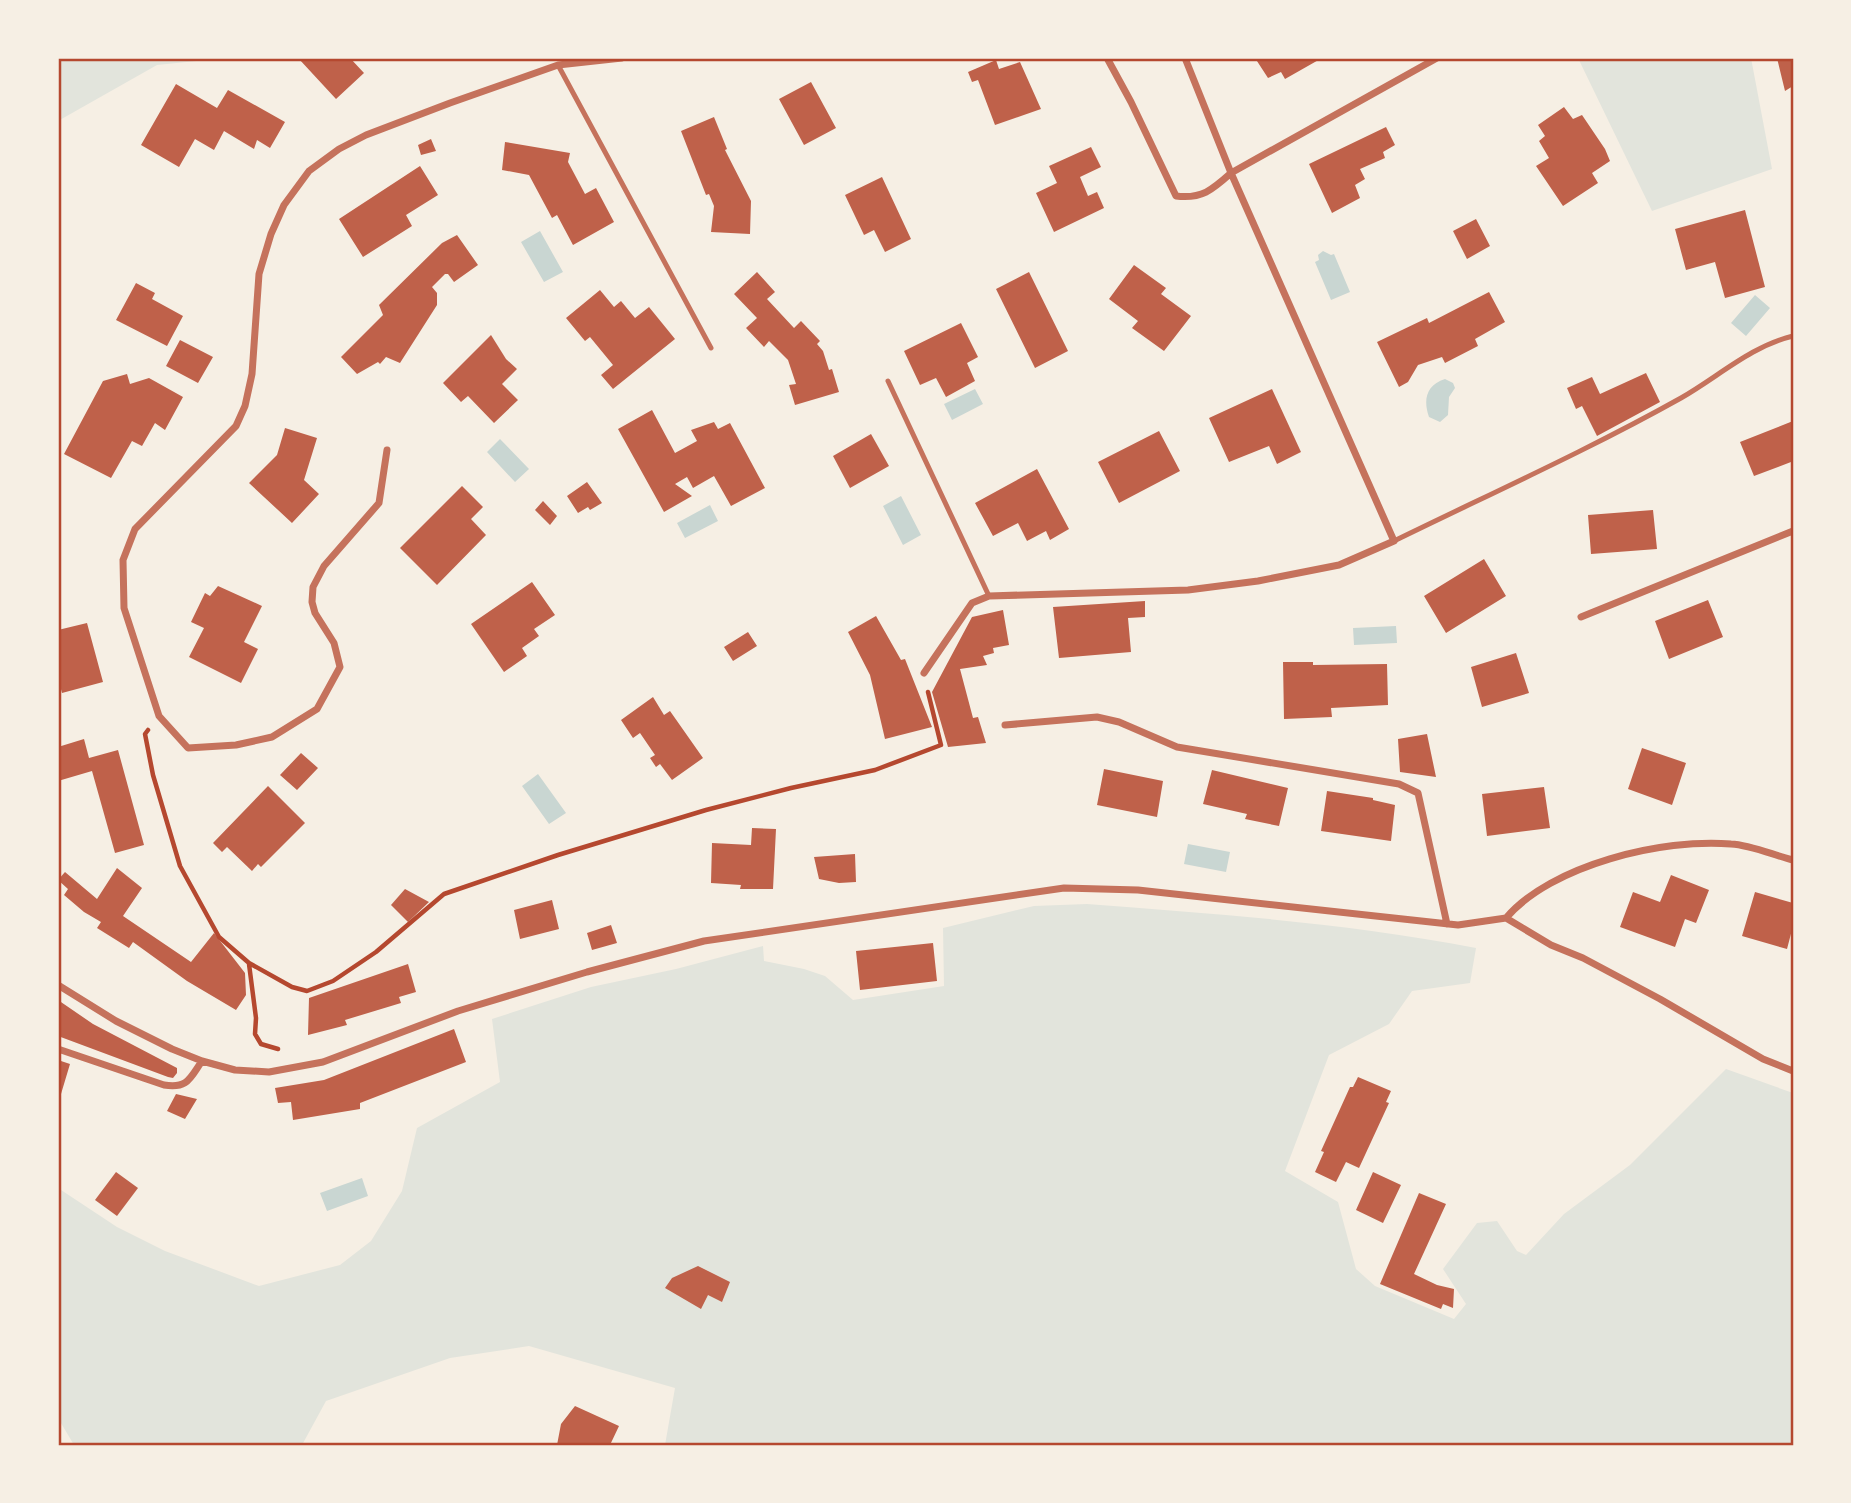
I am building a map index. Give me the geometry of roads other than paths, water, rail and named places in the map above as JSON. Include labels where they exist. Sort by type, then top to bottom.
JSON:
[{"type":"street","points":[[387,450],[379,503],[324,566],[313,587],[312,602],[315,613],[334,643],[340,667],[317,709],[272,737],[236,745],[188,748],[159,716],[124,608],[123,560],[135,528],[236,426],[245,405],[252,374],[259,274],[271,234],[284,205],[309,171],[339,149],[366,135],[558,65],[622,58]]},
{"type":"street","points":[[1107,58],[1176,196],[1193,198],[1212,190],[1231,173],[1437,58]]},
{"type":"street","points":[[923,673],[972,603],[989,596],[1188,590],[1258,582],[1339,565],[1394,541],[1231,173],[1185,58]]},
{"type":"street","points":[[1581,617],[1793,531]]},
{"type":"street","points":[[1005,725],[1097,717],[1119,722],[1177,747],[1399,784],[1418,793],[1447,924]]},
{"type":"street","points":[[1506,918],[1537,889],[1569,873],[1613,858],[1668,846],[1732,844],[1793,860]]},
{"type":"street","points":[[58,985],[116,1021],[172,1049],[235,1070],[269,1072],[323,1062],[458,1011],[587,972],[704,941],[1064,888],[1138,890],[1458,925],[1506,918],[1551,945],[1583,958],[1660,999],[1763,1059],[1793,1071]]},
{"type":"street","points":[[58,1049],[177,1087],[186,1084],[202,1061]]},
{"type":"lane","points":[[558,65],[711,348]]},
{"type":"lane","points":[[1394,541],[1598,442],[1683,397],[1756,351],[1793,336]]},
{"type":"lane","points":[[888,382],[989,596]]}]
